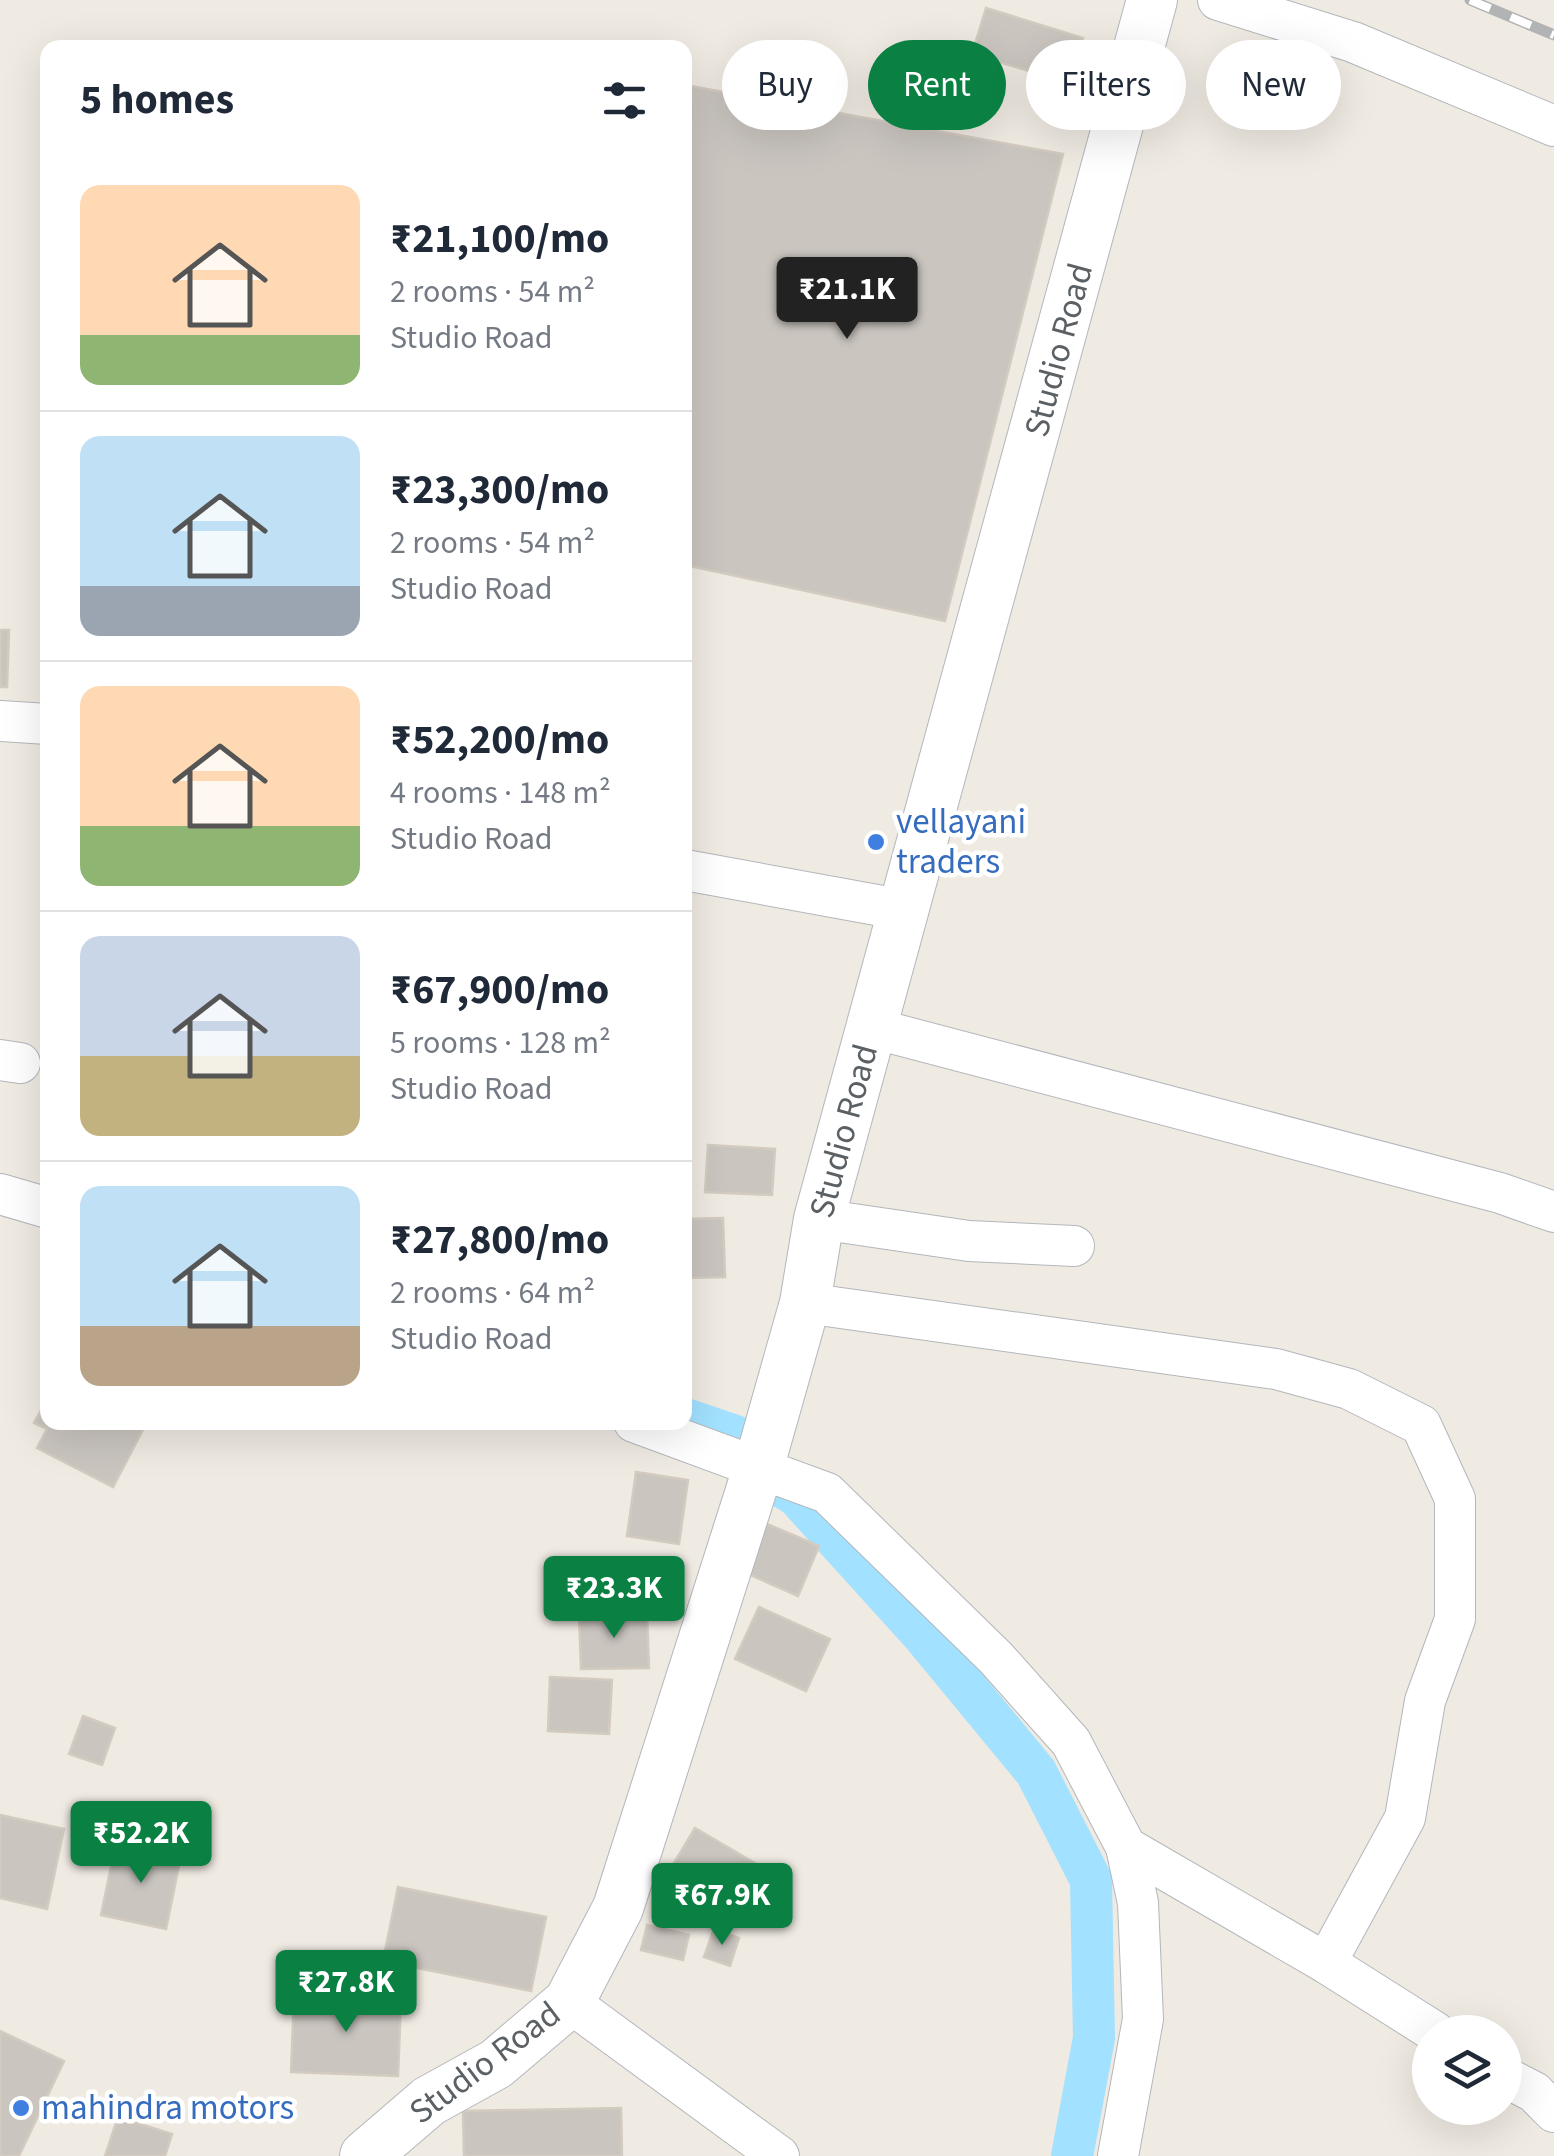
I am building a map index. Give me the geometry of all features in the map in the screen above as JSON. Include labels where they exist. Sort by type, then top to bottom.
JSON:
[{"type":"street","name":"Studio Road","points":[[365,2156],[429,2101],[496,2064],[569,2002],[618,1908],[758,1469],[805,1304],[818,1219],[1152,0]]},
{"type":"street","points":[[1218,0],[1353,42],[1554,126]]},
{"type":"street","points":[[0,721],[40,724]]},
{"type":"street","points":[[692,871],[904,910]]},
{"type":"street","points":[[872,1028],[1500,1193],[1554,1212]]},
{"type":"street","points":[[0,1194],[40,1206]]},
{"type":"street","points":[[818,1219],[969,1241],[1074,1246]]},
{"type":"street","points":[[805,1304],[1276,1369],[1350,1389],[1421,1426],[1455,1499],[1455,1619],[1425,1701],[1404,1818],[1326,1962]]},
{"type":"street","points":[[655,1430],[826,1493],[884,1544],[996,1658],[1071,1742],[1126,1847],[1138,1902],[1144,2018],[1118,2156]]},
{"type":"street","points":[[1126,1847],[1326,1962],[1412,2017]]},
{"type":"street","points":[[569,2002],[779,2156]]},
{"type":"building","points":[[986,8],[1083,38],[1026,40],[1026,70],[1006,64],[1006,40],[976,40]]},
{"type":"building","points":[[692,86],[722,92],[722,130],[848,130],[848,115],[868,118],[868,130],[932,130],[1063,154],[945,621],[692,567]]},
{"type":"building","points":[[0,630],[9,630],[7,687],[0,687]]},
{"type":"building","points":[[708,1145],[775,1149],[772,1195],[705,1192]]},
{"type":"building","points":[[723,1218],[725,1277],[692,1278],[692,1219]]},
{"type":"building","points":[[46,1430],[143,1430],[113,1487],[37,1448]]},
{"type":"building","points":[[636,1472],[688,1480],[679,1544],[627,1536]]},
{"type":"building","points":[[767,1524],[819,1546],[798,1596],[746,1573]]},
{"type":"building","points":[[759,1607],[830,1639],[806,1691],[735,1659]]},
{"type":"building","points":[[647,1613],[649,1668],[581,1669],[579,1614]]},
{"type":"building","points":[[550,1677],[612,1680],[609,1734],[548,1731]]},
{"type":"building","points":[[83,1716],[115,1728],[102,1765],[69,1754]]},
{"type":"building","points":[[0,1815],[64,1829],[47,1909],[0,1898]]},
{"type":"building","points":[[695,1828],[777,1876],[753,1917],[671,1868]]},
{"type":"building","points":[[116,1842],[181,1856],[166,1929],[101,1915]]},
{"type":"building","points":[[398,1887],[546,1917],[531,1991],[383,1961]]},
{"type":"building","points":[[647,1925],[689,1935],[683,1960],[641,1950]]},
{"type":"building","points":[[714,1929],[739,1938],[730,1966],[704,1957]]},
{"type":"building","points":[[294,1995],[401,1999],[398,2076],[291,2072]]},
{"type":"building","name":"mahindra motors","points":[[0,2031],[64,2061],[19,2156],[0,2156]]},
{"type":"building","points":[[621,2108],[622,2156],[464,2156],[463,2111]]},
{"type":"building","points":[[118,2117],[172,2134],[165,2156],[105,2156]]},
{"type":"waterway","points":[[692,1421],[735,1436]]},
{"type":"waterway","points":[[781,1486],[797,1496],[922,1634],[1036,1772],[1091,1880],[1094,2038],[1072,2156]]},
{"type":"railway","points":[[1470,0],[1554,35]]},
{"type":"place","name":"vellayani traders","points":[[876,842]]},
{"type":"place","name":"mahindra motors","points":[[21,2108]]}]
